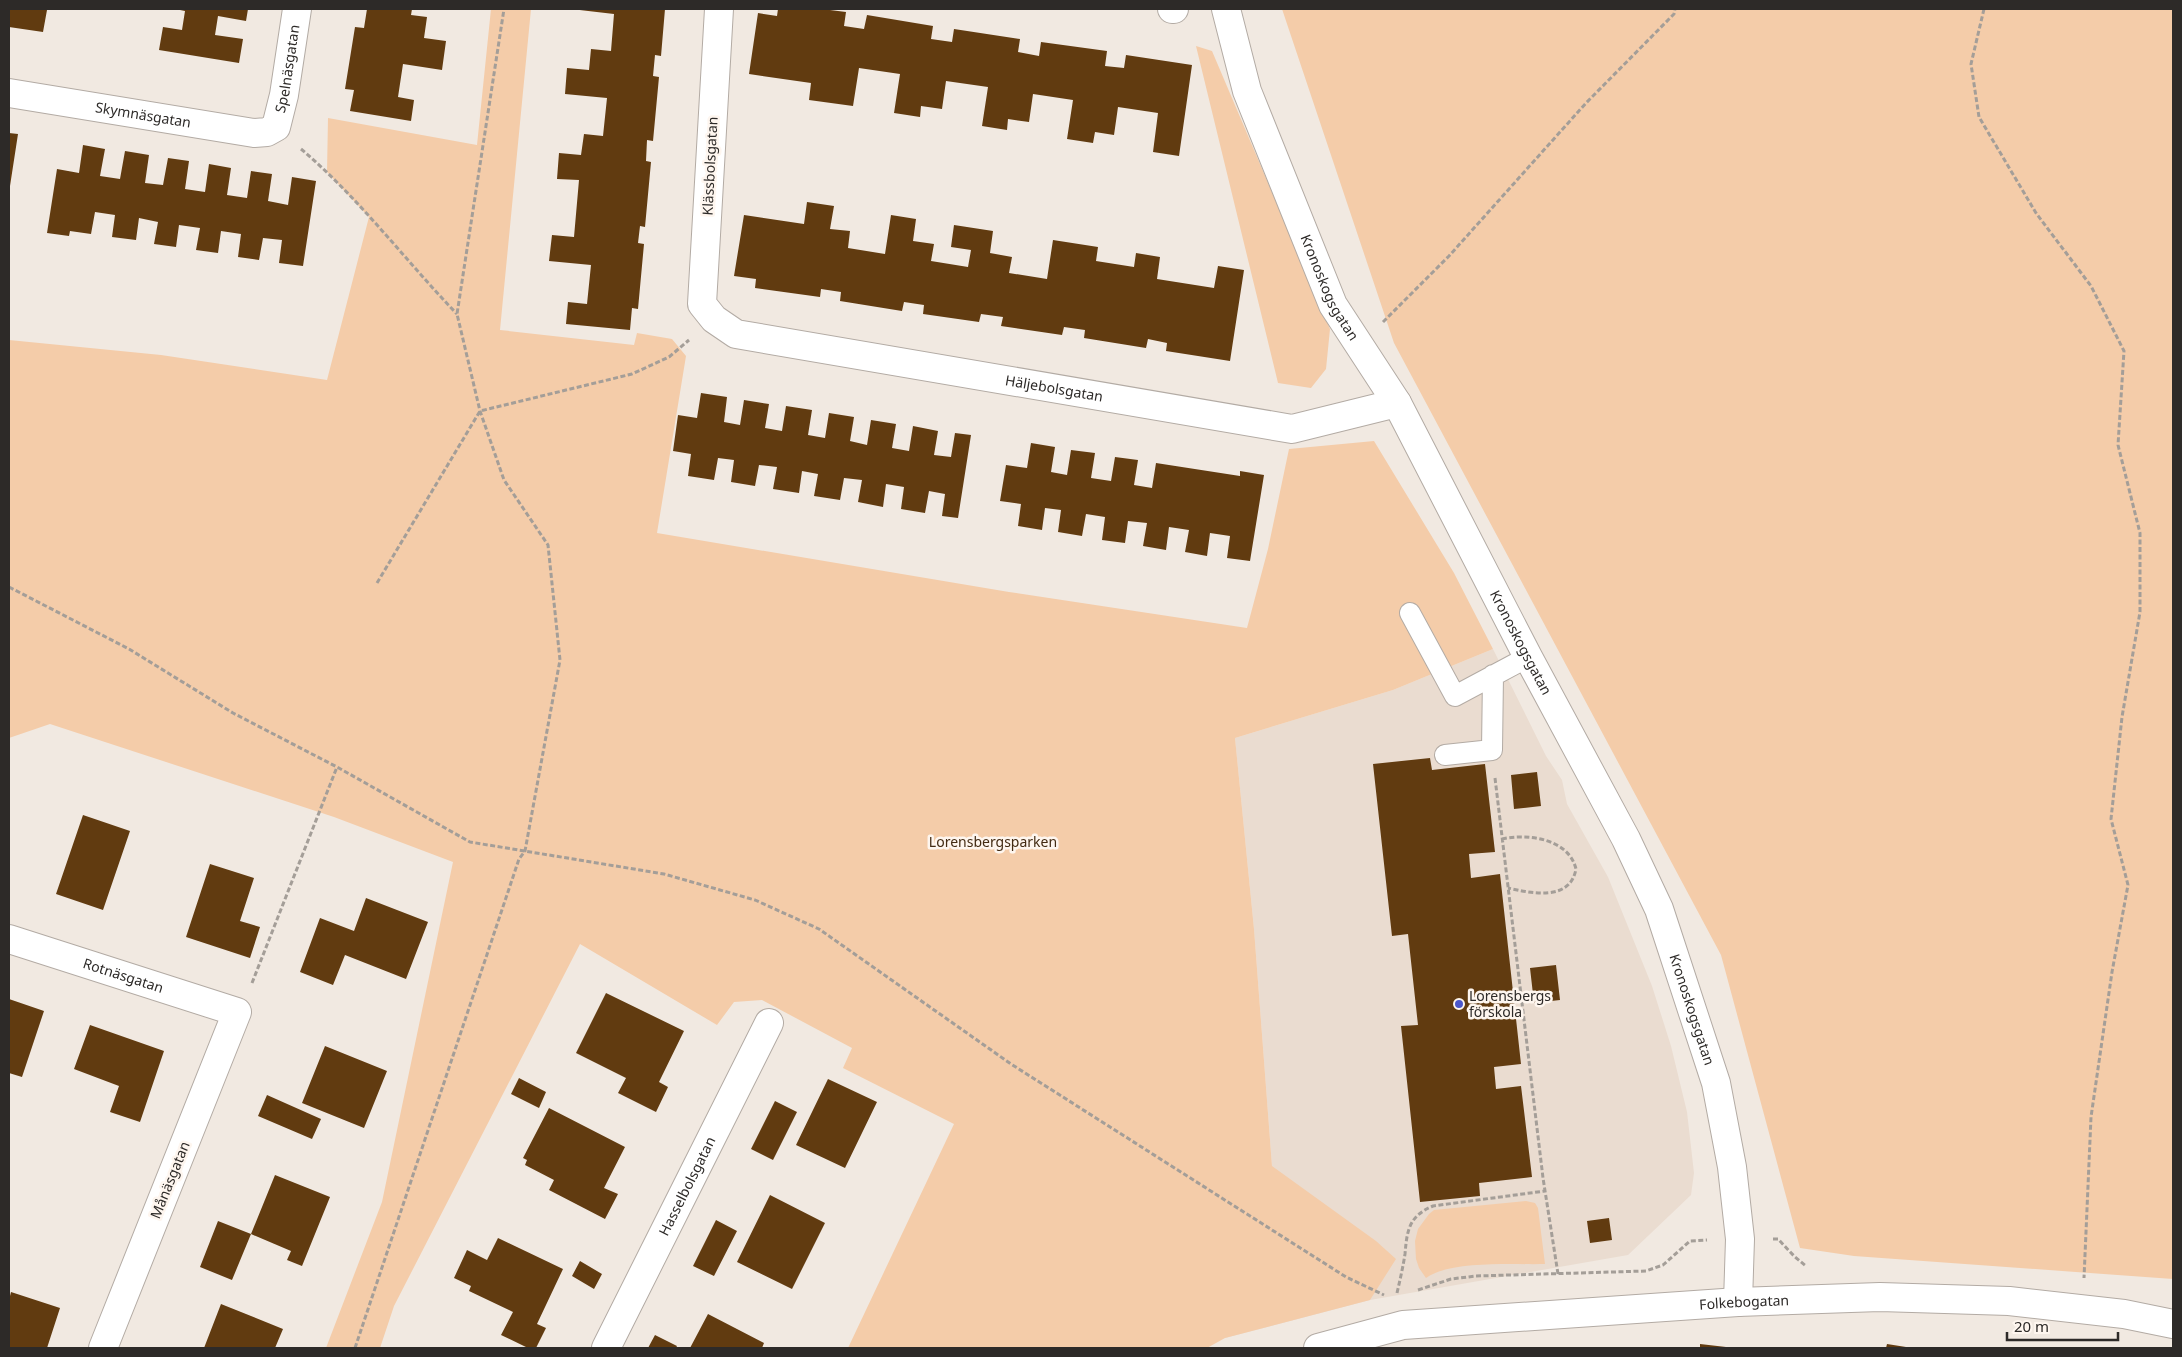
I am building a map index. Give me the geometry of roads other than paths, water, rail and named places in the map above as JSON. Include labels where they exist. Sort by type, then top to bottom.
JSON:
[{"type":"street","name":"Spelnäsgatan","points":[[276,127],[284,95],[297,9]]},
{"type":"street","name":"Klässbolsgatan","points":[[714,319],[702,304],[719,9]]},
{"type":"street","name":"Kronoskogsgatan","points":[[1226,9],[1251,100],[1334,305],[1397,403],[1528,657],[1626,839],[1659,909],[1716,1083],[1732,1167],[1740,1239],[1738,1302]]},
{"type":"street","name":"Skymnäsgatan","points":[[9,93],[254,132],[267,132],[276,127]]},
{"type":"street","name":"Häljebolsgatan","points":[[714,319],[736,334],[1292,429],[1397,403]]},
{"type":"street","name":"Rotnäsgatan","points":[[9,939],[237,1012]]},
{"type":"street","name":"Månäsgatan","points":[[103,1348],[237,1012]]},
{"type":"street","name":"Hasselbolsgatan","points":[[606,1348],[769,1023]]},
{"type":"street","name":"Folkebogatan","points":[[1318,1348],[1399,1313],[1880,1297],[2009,1302],[2124,1314],[2173,1324]]},
{"type":"lane","points":[[1410,613],[1455,696],[1528,657]]},
{"type":"lane","points":[[1444,755],[1492,750],[1493,675]]},
{"type":"place","name":"Lorensbergs förskola","points":[[1459,1004]]},
{"type":"park label","name":"Lorensbergsparken","points":[[993,842]]}]
